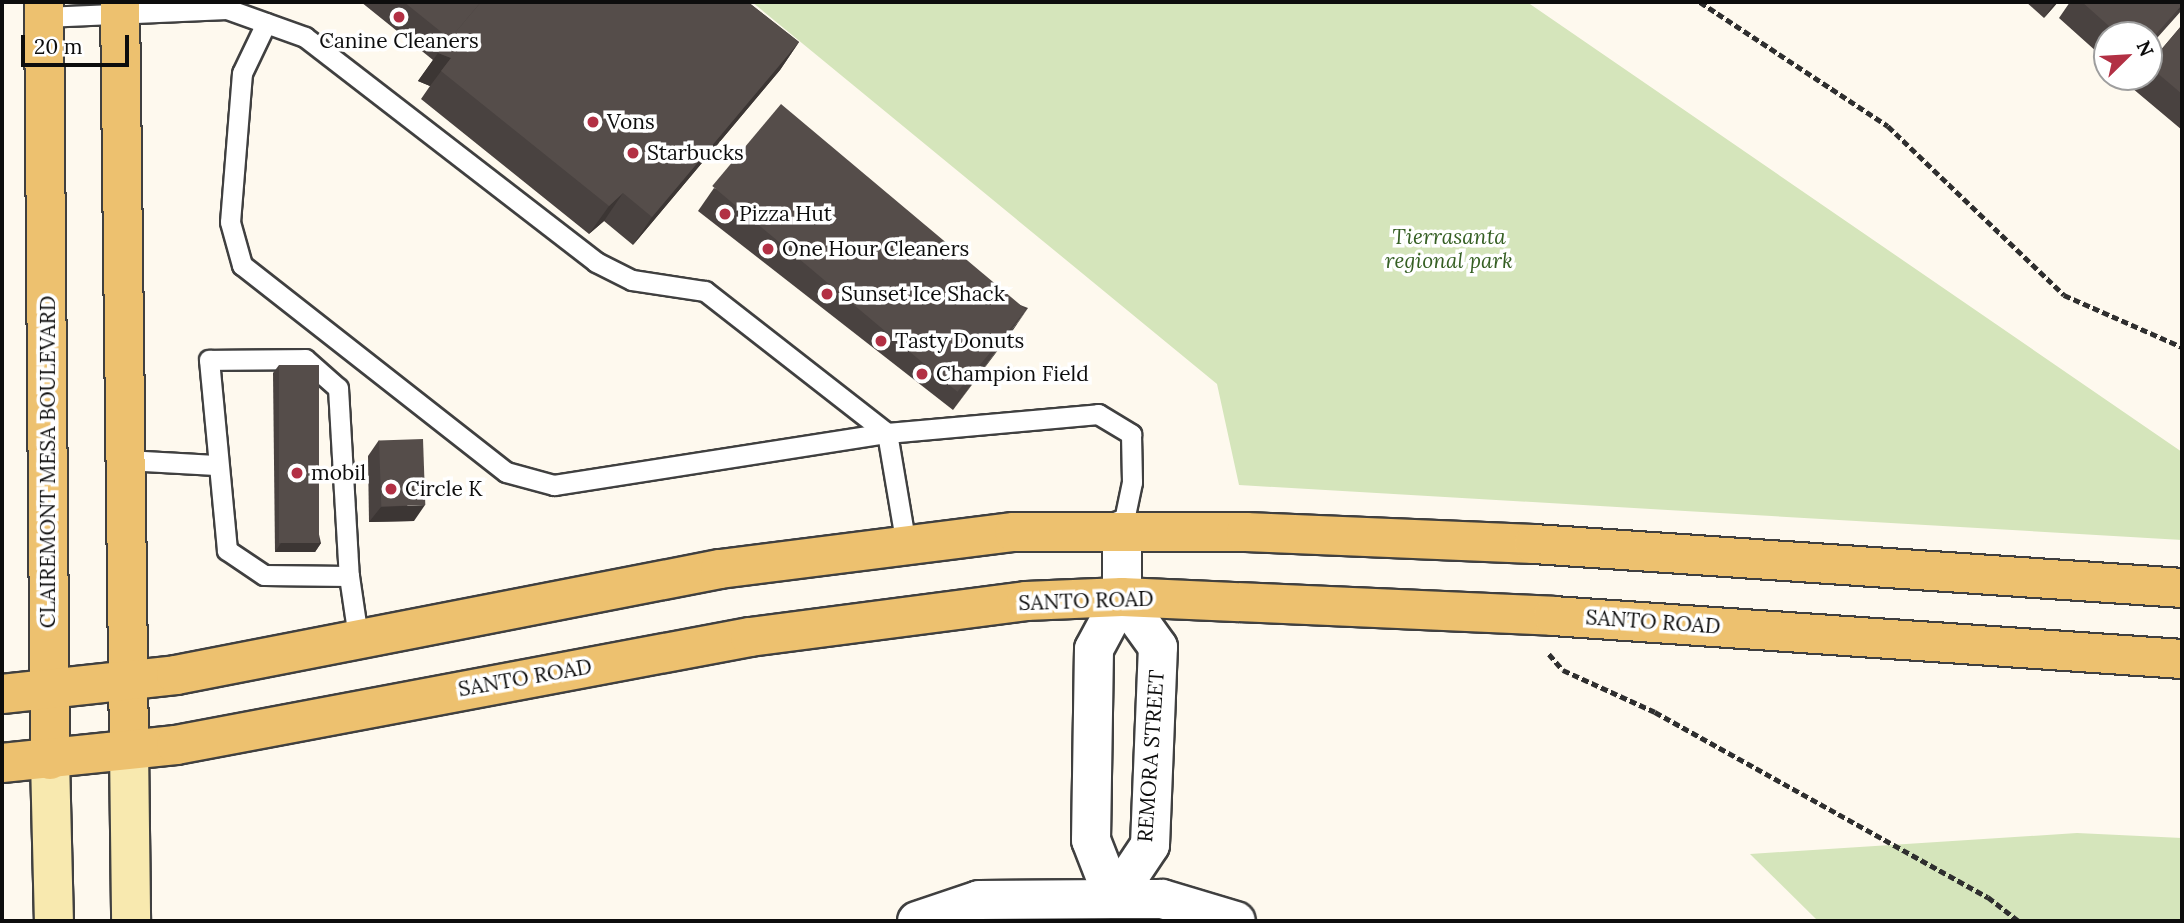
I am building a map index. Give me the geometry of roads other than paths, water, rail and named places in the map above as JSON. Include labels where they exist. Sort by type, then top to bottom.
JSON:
[{"type":"main road","points":[[120,7],[131,921]]},
{"type":"main road","name":"CLAIREMONT MESA BOULEVARD","points":[[44,9],[48,689],[54,921]]},
{"type":"main road","points":[[2,694],[127,679],[720,569],[1014,532],[1122,530],[1534,544],[2182,588]]},
{"type":"main road","name":"SANTO ROAD","points":[[2,763],[176,745],[750,637],[1026,601],[1122,597],[1513,615],[2182,659]]},
{"type":"street","points":[[1114,899],[1091,840],[1094,649],[1122,597],[1122,530]]},
{"type":"street","name":"REMORA STREET","points":[[1114,899],[1150,845],[1158,647],[1122,597]]},
{"type":"street","points":[[917,921],[979,900],[1114,899],[1162,899],[1236,921]]},
{"type":"lane","points":[[44,9],[227,5],[304,37],[596,262],[632,280],[705,291],[887,433],[906,545]]},
{"type":"lane","points":[[266,23],[242,73],[230,222],[242,265],[506,472],[554,485],[887,433],[1098,414],[1130,434],[1132,482],[1122,530]]},
{"type":"lane","points":[[349,576],[264,575],[227,550],[215,465],[209,360],[305,359],[338,388],[349,576],[358,637]]},
{"type":"lane","points":[[126,460],[215,465]]},
{"type":"place","name":"Canine Cleaners","points":[[399,17]]},
{"type":"place","name":"Vons","points":[[593,122]]},
{"type":"place","name":"Starbucks","points":[[633,153]]},
{"type":"place","name":"Pizza Hut","points":[[725,214]]},
{"type":"place","name":"One Hour Cleaners","points":[[768,249]]},
{"type":"place","name":"Sunset Ice Shack","points":[[827,294]]},
{"type":"place","name":"Tasty Donuts","points":[[881,341]]},
{"type":"place","name":"Champion Field","points":[[922,374]]},
{"type":"place","name":"mobil","points":[[297,473]]},
{"type":"place","name":"Circle K","points":[[391,489]]},
{"type":"park label","name":"Tierrasanta regional park","points":[[1449,249]]}]
